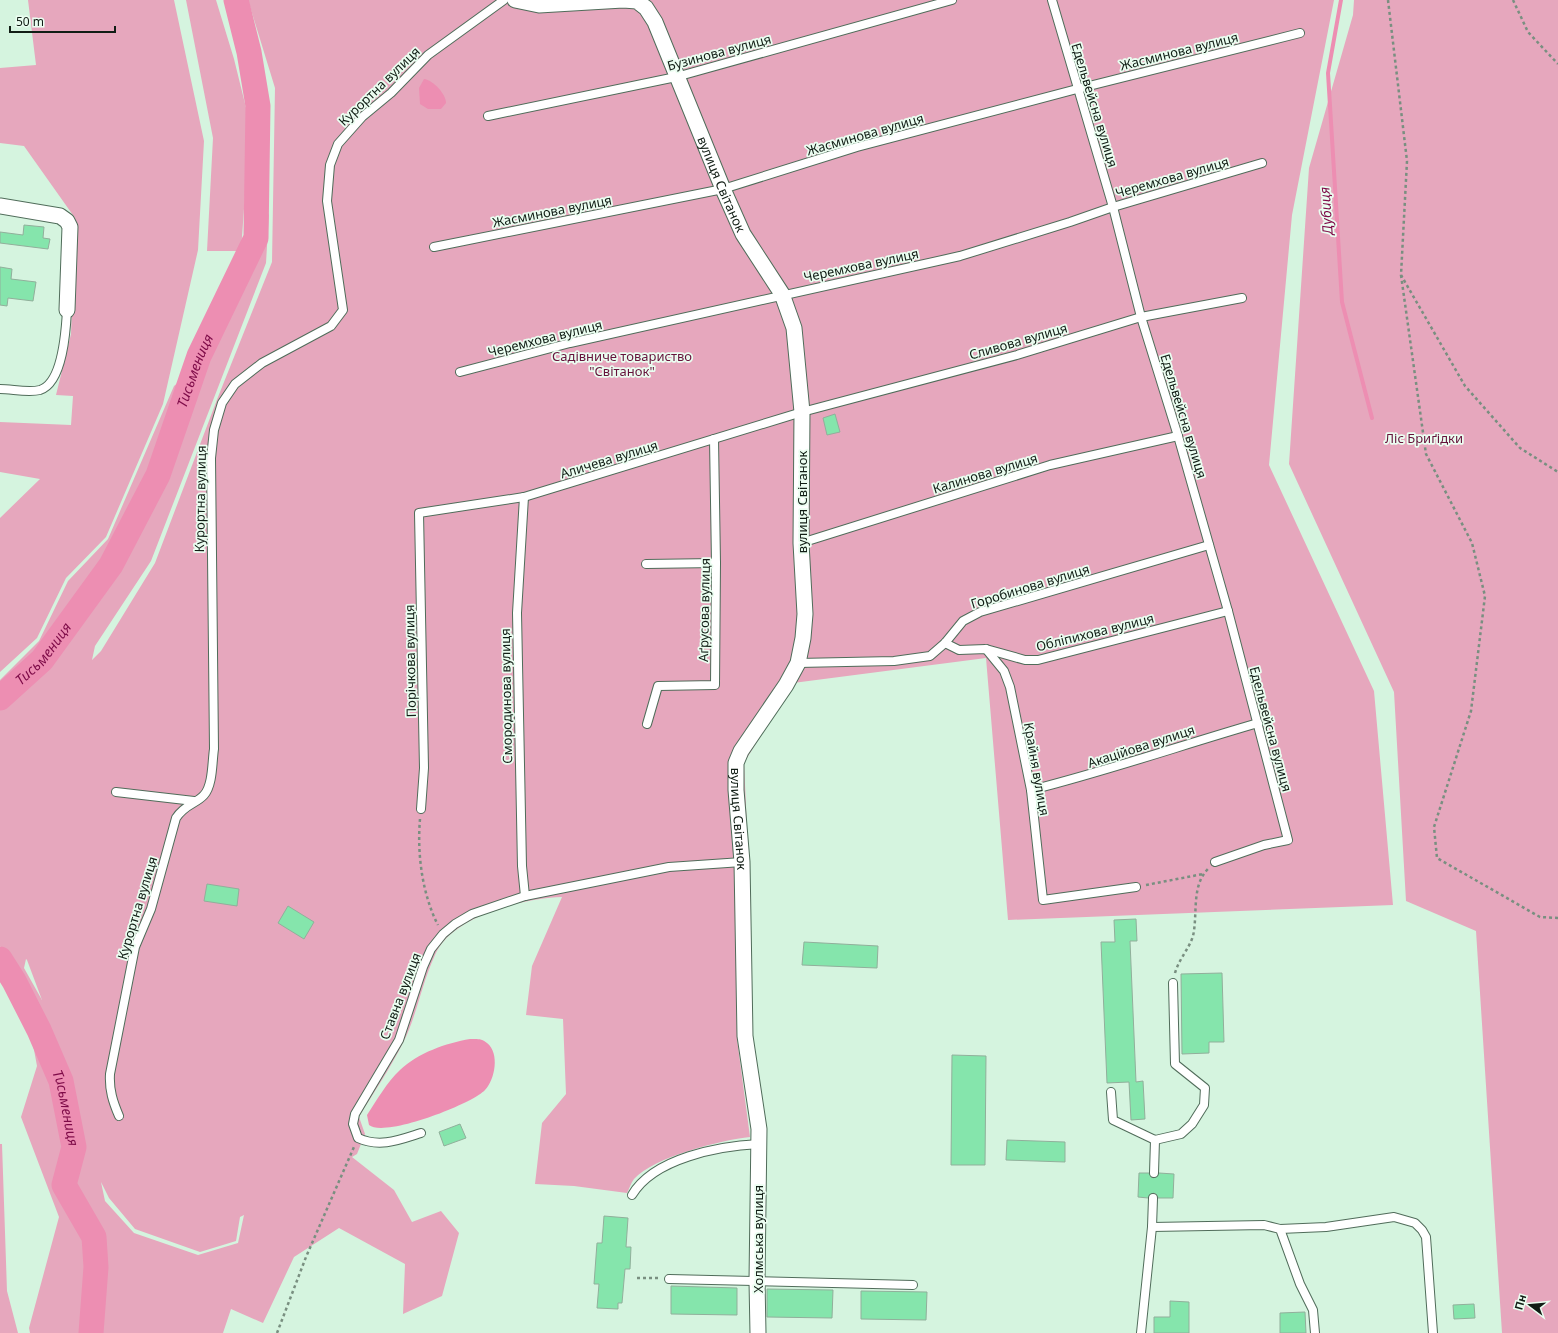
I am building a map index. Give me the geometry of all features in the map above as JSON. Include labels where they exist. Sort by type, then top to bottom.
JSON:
[{"type":"street","name":"вулиця Світанок","points":[[524,1],[547,5],[623,0],[637,2],[646,8],[655,22],[676,77],[743,234],[782,294],[794,328],[802,412],[801,543],[805,614],[798,663],[786,685],[741,751],[736,763],[736,790],[742,862],[745,1036],[759,1129],[759,1144]]},
{"type":"street","points":[[0,206],[60,216],[67,221],[70,226],[67,310]]},
{"type":"street","name":"Холмська вулиця","points":[[758,1333],[756,1281],[759,1144]]},
{"type":"lane","name":"Курортна вулиця","points":[[119,1116],[112,1099],[109,1086],[110,1074],[135,947],[151,909],[176,818],[182,810],[204,794],[209,783],[214,749],[211,458],[214,430],[222,403],[235,384],[257,368],[331,326],[343,310],[326,194],[330,165],[338,144],[362,117],[397,88],[428,55],[504,0]]},
{"type":"lane","name":"Бузинова вулиця","points":[[488,116],[676,77],[952,0]]},
{"type":"lane","name":"Едельвейсна вулиця","points":[[1052,0],[1077,89],[1113,206],[1141,317],[1178,436],[1228,611],[1288,840],[1264,845],[1215,862]]},
{"type":"lane","name":"Жасминова вулиця","points":[[434,247],[723,189],[857,148],[1077,89],[1300,33]]},
{"type":"lane","name":"Черемхова вулиця","points":[[460,372],[570,343],[782,294],[960,256],[1070,222],[1113,206],[1262,163]]},
{"type":"lane","name":"Сливова вулиця","points":[[802,412],[1017,355],[1141,317],[1242,298]]},
{"type":"lane","points":[[0,389],[41,390],[51,382],[56,373],[62,352],[67,310]]},
{"type":"lane","name":"Аличева вулиця","points":[[419,513],[524,497],[802,412]]},
{"type":"lane","name":"Калинова вулиця","points":[[801,543],[1050,465],[1178,436]]},
{"type":"lane","name":"Аґрусова вулиця","points":[[647,724],[658,686],[715,685],[716,563],[714,439]]},
{"type":"lane","name":"Смородинова вулиця","points":[[524,497],[517,612],[522,866],[526,896]]},
{"type":"lane","name":"Порічкова вулиця","points":[[419,513],[424,768],[421,809]]},
{"type":"lane","name":"Горобинова вулиця","points":[[798,663],[894,661],[930,656],[945,643],[963,621],[980,612],[1208,545]]},
{"type":"lane","points":[[646,564],[716,563]]},
{"type":"lane","name":"Обліпихова вулиця","points":[[945,643],[959,650],[986,649],[1025,660],[1038,660],[1228,611]]},
{"type":"lane","name":"Крайня вулиця","points":[[986,649],[1004,670],[1010,687],[1031,790],[1043,900],[1136,887]]},
{"type":"lane","name":"Акаційова вулиця","points":[[1031,790],[1090,775],[1191,742],[1258,723]]},
{"type":"lane","points":[[116,792],[194,801]]},
{"type":"lane","name":"Ставна вулиця","points":[[358,1138],[353,1124],[355,1114],[399,1040],[423,967],[431,949],[443,934],[455,924],[472,914],[526,896],[669,867],[742,862]]},
{"type":"lane","points":[[1111,1092],[1113,1120],[1155,1140],[1181,1134],[1192,1124],[1204,1105],[1205,1088],[1175,1064],[1173,983]]},
{"type":"lane","points":[[358,1138],[368,1142],[394,1142],[420,1132]]},
{"type":"lane","points":[[1154,1173],[1155,1140]]},
{"type":"lane","points":[[632,1195],[644,1179],[673,1163],[734,1145],[759,1144]]},
{"type":"lane","points":[[1141,1333],[1152,1226],[1153,1198]]},
{"type":"lane","points":[[1152,1226],[1264,1225],[1280,1229],[1326,1227],[1394,1217],[1415,1223],[1426,1237],[1433,1333]]},
{"type":"lane","points":[[1280,1229],[1300,1284],[1313,1310],[1315,1333]]},
{"type":"lane","points":[[669,1279],[912,1285]]},
{"type":"path","points":[[1388,0],[1407,161],[1401,275],[1426,454],[1472,543],[1485,596],[1471,711],[1434,827],[1437,858],[1540,917],[1558,918]]},
{"type":"path","points":[[1513,0],[1528,32],[1558,64]]},
{"type":"path","points":[[1401,275],[1465,386],[1520,448],[1558,472]]},
{"type":"path","points":[[421,809],[419,840],[424,879],[432,910],[443,934]]},
{"type":"path","points":[[1173,983],[1178,964],[1192,936],[1196,899],[1203,874],[1215,862]]},
{"type":"path","points":[[1136,887],[1203,874]]},
{"type":"path","points":[[277,1333],[306,1257],[358,1138]]},
{"type":"path","points":[[636,1278],[669,1279]]},
{"type":"green space","points":[[28,0],[174,0],[204,141],[198,250],[163,404],[106,537],[66,578],[37,638],[0,672],[0,518],[40,479],[0,472],[0,422],[71,425],[73,396],[56,395],[71,334],[75,218],[24,146],[0,143],[0,68],[36,65]]},
{"type":"green space","points":[[186,0],[216,0],[234,59],[250,124],[241,251],[207,251],[213,138]]},
{"type":"green space","name":"Садівниче товариство \"Світанок\"","points":[[248,0],[1334,0],[1292,215],[1269,465],[1374,691],[1393,905],[1008,920],[986,658],[793,683],[744,763],[749,871],[735,872],[737,1039],[750,1137],[706,1146],[656,1164],[634,1179],[627,1193],[574,1186],[535,1184],[542,1123],[566,1094],[563,1019],[526,1015],[532,966],[562,897],[528,901],[509,906],[472,920],[444,941],[435,955],[426,976],[409,1031],[388,1070],[359,1117],[365,1134],[357,1154],[352,1157],[394,1190],[412,1222],[441,1211],[459,1233],[442,1296],[403,1314],[405,1264],[339,1228],[294,1257],[263,1323],[231,1309],[223,1333],[30,1333],[29,1328],[59,1217],[21,1117],[37,1066],[21,979],[0,946],[0,680],[39,641],[68,581],[108,539],[174,386],[204,361],[269,213],[266,263],[151,561],[95,646],[92,660],[101,651],[155,563],[218,397],[272,262],[275,88]],"holes":[[[26,959],[27,960],[42,1000],[24,968]],[[101,1182],[109,1198],[135,1229],[200,1252],[236,1241],[240,1217],[244,1215],[238,1243],[198,1255],[134,1233],[105,1201]]]},
{"type":"green space","name":"Ліс Бриґідки","points":[[1354,0],[1558,0],[1558,1333],[1502,1333],[1476,931],[1406,901],[1394,692],[1289,464],[1309,168],[1353,15]]},
{"type":"green space","points":[[0,1144],[2,1144],[7,1291],[18,1333],[0,1333]]},
{"type":"shaded area","points":[[424,79],[435,85],[444,96],[446,103],[441,109],[428,109],[420,104],[419,88]]},
{"type":"shaded area","points":[[470,1039],[485,1041],[494,1053],[495,1066],[491,1080],[485,1090],[464,1103],[428,1118],[392,1127],[378,1128],[369,1125],[367,1115],[386,1086],[407,1064],[442,1046]]},
{"type":"building","points":[[24,225],[44,227],[43,238],[50,239],[48,249],[0,243],[0,232],[23,235]]},
{"type":"building","points":[[0,267],[12,269],[11,279],[36,282],[33,301],[8,298],[7,306],[0,305]]},
{"type":"building","points":[[835,414],[840,432],[827,435],[823,418]]},
{"type":"building","points":[[207,884],[239,889],[237,906],[204,901]]},
{"type":"building","points":[[288,906],[314,922],[304,939],[278,923]]},
{"type":"building","points":[[1136,919],[1137,941],[1130,941],[1136,1082],[1143,1081],[1145,1119],[1131,1120],[1129,1082],[1107,1083],[1101,942],[1115,942],[1114,920]]},
{"type":"building","points":[[804,942],[878,946],[877,968],[802,965]]},
{"type":"building","points":[[1222,973],[1224,1042],[1209,1042],[1209,1053],[1182,1054],[1181,974]]},
{"type":"building","points":[[952,1055],[986,1056],[985,1165],[951,1165]]},
{"type":"building","points":[[460,1124],[466,1138],[444,1146],[439,1132]]},
{"type":"building","points":[[1007,1140],[1065,1142],[1065,1162],[1006,1160]]},
{"type":"building","points":[[1139,1173],[1149,1173],[1151,1177],[1154,1178],[1159,1173],[1174,1174],[1173,1198],[1158,1198],[1156,1194],[1153,1193],[1148,1198],[1138,1197]]},
{"type":"building","points":[[604,1216],[628,1218],[626,1247],[631,1247],[630,1269],[625,1269],[622,1303],[618,1303],[618,1309],[597,1308],[599,1284],[594,1284],[597,1243],[602,1243]]},
{"type":"building","points":[[671,1286],[737,1288],[737,1315],[671,1314]]},
{"type":"building","points":[[767,1289],[833,1290],[832,1318],[767,1317]]},
{"type":"building","points":[[861,1291],[927,1292],[926,1320],[861,1319]]},
{"type":"building","points":[[1170,1301],[1189,1302],[1189,1333],[1154,1333],[1154,1317],[1170,1317]]},
{"type":"building","points":[[1474,1304],[1475,1318],[1454,1319],[1453,1305]]},
{"type":"building","points":[[1305,1312],[1306,1333],[1280,1333],[1280,1313]]},
{"type":"waterway","name":"Тисьмениця","points":[[0,698],[42,660],[111,565],[158,475],[199,356],[256,238],[258,106],[249,52],[236,0]]},
{"type":"waterway","name":"Дубиця","points":[[1341,0],[1328,73],[1342,302],[1372,418]]},
{"type":"waterway","name":"Тисьмениця","points":[[0,959],[14,981],[39,1030],[61,1081],[74,1147],[64,1185],[94,1237],[96,1267],[91,1333]]}]
